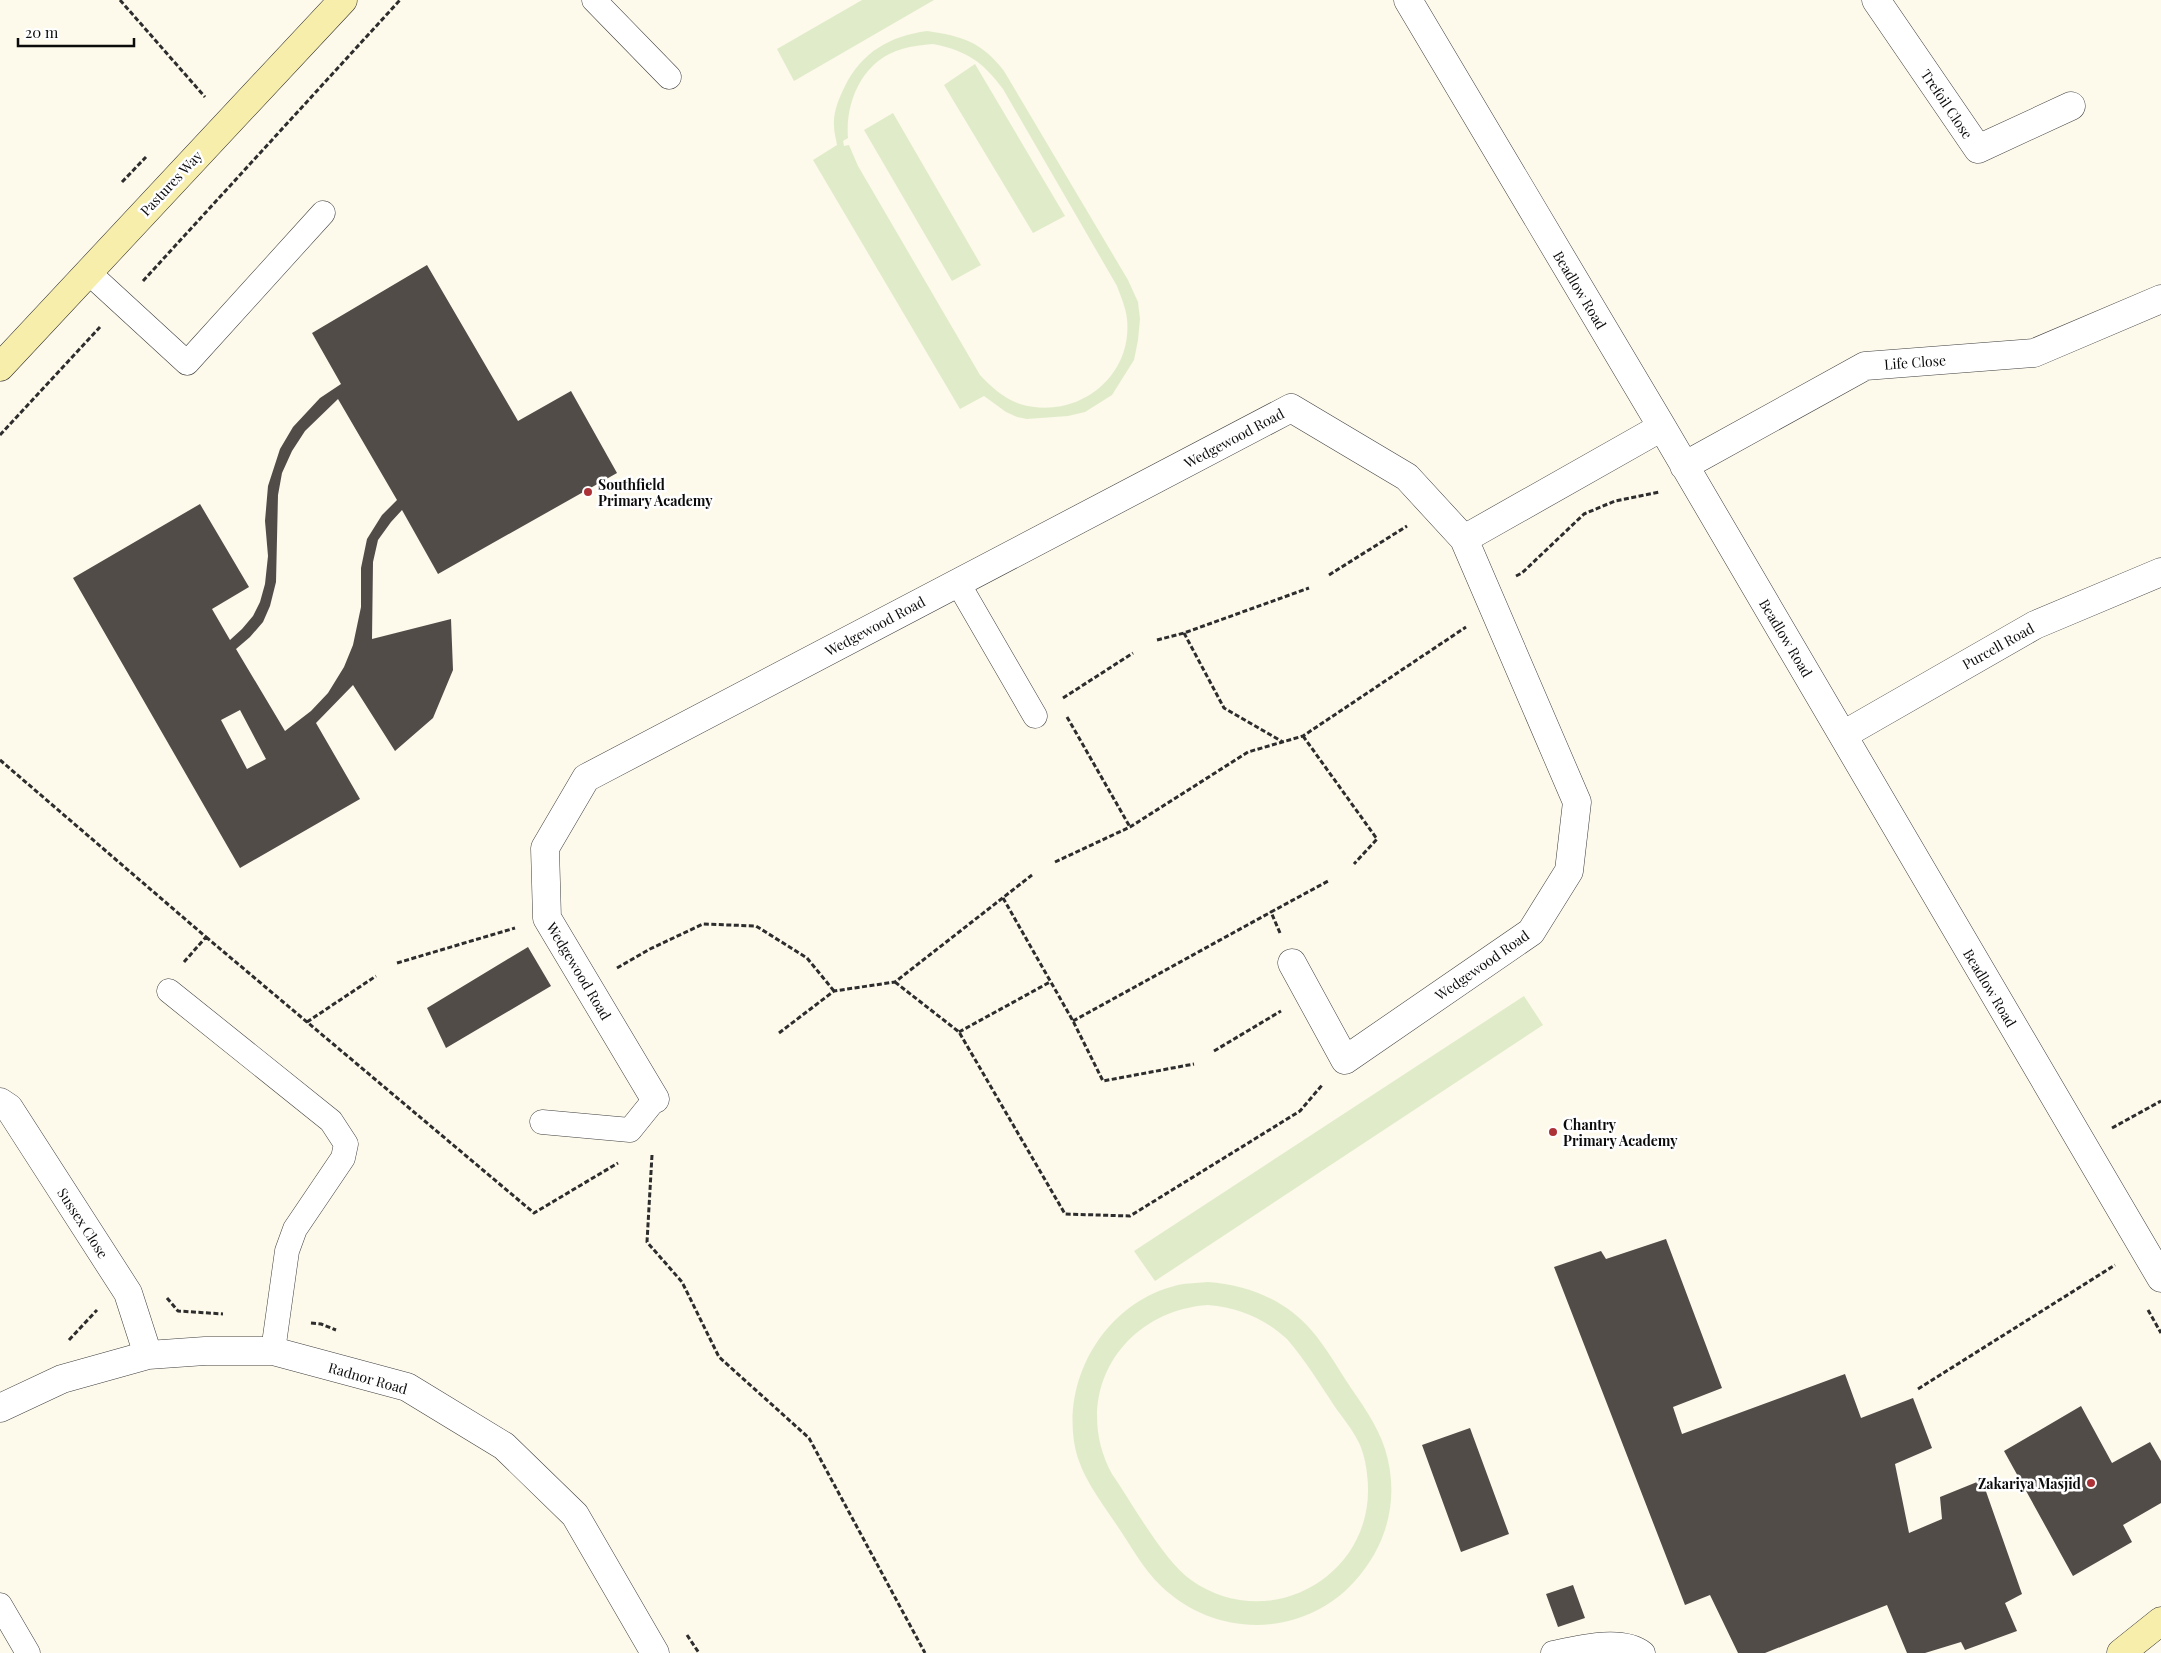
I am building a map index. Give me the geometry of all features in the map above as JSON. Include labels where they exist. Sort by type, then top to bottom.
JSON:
[{"type":"street","name":"Pastures Way","points":[[0,367],[344,0]]},
{"type":"street","name":"Beadlow Road","points":[[1408,0],[1843,734],[1983,977],[2161,1278]]},
{"type":"street","name":"Trefoil Close","points":[[1876,0],[1978,149],[2070,106]]},
{"type":"street","name":"Life Close","points":[[1684,466],[1865,366],[2034,353],[2161,299]]},
{"type":"street","name":"Wedgewood Road","points":[[655,1099],[547,918],[545,848],[586,778],[1291,408],[1407,477],[1464,539],[1577,802],[1570,871],[1532,932],[1345,1060]]},
{"type":"street","points":[[1464,539],[1662,427]]},
{"type":"street","name":"Purcell Road","points":[[1843,734],[2035,625],[2161,572]]},
{"type":"street","points":[[1292,963],[1345,1060]]},
{"type":"street","name":"Sussex Close","points":[[0,1102],[9,1108],[128,1293],[148,1354]]},
{"type":"street","name":"Radnor Road","points":[[0,1408],[62,1379],[148,1354],[205,1351],[273,1351],[407,1387],[504,1446],[575,1515],[655,1653]]},
{"type":"street","points":[[2121,1653],[2161,1621]]},
{"type":"lane","points":[[594,0],[669,77]]},
{"type":"lane","points":[[88,272],[187,364],[323,213]]},
{"type":"lane","points":[[958,582],[1035,716]]},
{"type":"lane","points":[[170,991],[331,1121],[346,1144],[343,1158],[295,1229],[290,1244],[273,1351]]},
{"type":"lane","points":[[542,1122],[630,1130],[655,1099]]},
{"type":"lane","points":[[0,1605],[28,1653]]},
{"type":"lane","points":[[1553,1653],[1589,1646],[1616,1645],[1636,1648],[1643,1653]]},
{"type":"path","points":[[120,0],[206,98],[200,104]]},
{"type":"path","points":[[0,435],[400,0]]},
{"type":"path","points":[[142,161],[148,155]]},
{"type":"path","points":[[1055,862],[1130,827],[1248,752],[1303,736],[1490,601],[1584,514],[1615,501],[1661,492]]},
{"type":"path","points":[[1329,575],[1436,508]]},
{"type":"path","points":[[1157,640],[1184,633],[1309,588]]},
{"type":"path","points":[[1184,633],[1224,708],[1283,742]]},
{"type":"path","points":[[1035,716],[1133,653]]},
{"type":"path","points":[[1035,716],[1068,717],[1130,827]]},
{"type":"path","points":[[1303,736],[1378,839],[1354,864]]},
{"type":"path","points":[[0,760],[206,937],[534,1213],[619,1162]]},
{"type":"path","points":[[779,1033],[834,991],[895,982],[1032,875]]},
{"type":"path","points":[[1073,1022],[1330,880]]},
{"type":"path","points":[[1003,898],[1073,1022],[1102,1081],[1194,1064]]},
{"type":"path","points":[[1271,912],[1292,963]]},
{"type":"path","points":[[397,963],[547,918]]},
{"type":"path","points":[[587,985],[650,949],[703,924],[756,926],[807,958],[834,991]]},
{"type":"path","points":[[170,991],[181,966],[206,937]]},
{"type":"path","points":[[307,1022],[376,976]]},
{"type":"path","points":[[895,982],[960,1032],[1065,1214],[1130,1216],[1300,1111],[1345,1060]]},
{"type":"path","points":[[960,1032],[1050,982]]},
{"type":"path","points":[[1214,1051],[1310,994]]},
{"type":"path","points":[[2083,1144],[2161,1101]]},
{"type":"path","points":[[652,1151],[647,1242],[682,1282],[719,1356],[809,1438],[924,1653]]},
{"type":"path","points":[[1918,1389],[2143,1247]]},
{"type":"green space","points":[[862,0],[934,0],[794,81],[777,49]]},
{"type":"green space","points":[[927,31],[961,38],[979,47],[996,61],[1004,71],[1128,280],[1138,302],[1140,319],[1134,360],[1112,395],[1085,412],[1068,416],[1027,419],[1006,412],[984,396],[960,409],[813,160],[837,145],[834,131],[834,116],[841,95],[852,74],[869,55],[879,48],[889,42],[914,33]],"holes":[[[933,44],[965,54],[981,64],[1003,89],[1117,286],[1127,319],[1126,340],[1121,360],[1111,376],[1097,390],[1080,400],[1061,406],[1041,408],[1020,404],[998,392],[980,375],[858,166],[849,145],[844,146],[843,141],[848,138],[848,124],[853,96],[867,72],[877,62],[888,54],[906,48]]]},
{"type":"green space","points":[[975,64],[1065,216],[1033,233],[944,85]]},
{"type":"green space","points":[[893,113],[981,265],[952,281],[864,130]]},
{"type":"green space","points":[[1524,996],[1543,1025],[1155,1281],[1134,1251]]},
{"type":"green space","points":[[1208,1282],[1237,1287],[1265,1296],[1302,1320],[1321,1343],[1368,1414],[1378,1431],[1385,1449],[1389,1467],[1391,1502],[1383,1536],[1366,1568],[1354,1582],[1333,1600],[1310,1614],[1285,1622],[1259,1625],[1233,1623],[1207,1616],[1183,1603],[1161,1586],[1143,1564],[1092,1487],[1082,1468],[1075,1447],[1073,1420],[1076,1393],[1084,1367],[1096,1344],[1113,1323],[1133,1305],[1157,1292],[1183,1284]],"holes":[[[1208,1305],[1219,1306],[1250,1315],[1269,1325],[1287,1339],[1353,1432],[1363,1453],[1367,1474],[1366,1509],[1356,1540],[1338,1566],[1314,1585],[1286,1597],[1254,1601],[1222,1596],[1191,1580],[1170,1560],[1159,1546],[1112,1474],[1100,1445],[1097,1416],[1101,1388],[1112,1362],[1128,1341],[1150,1323],[1177,1311]]]},
{"type":"building","points":[[427,265],[518,421],[571,391],[617,473],[438,574],[402,510],[378,540],[373,562],[372,639],[451,619],[453,670],[433,718],[395,751],[353,685],[316,723],[360,799],[240,868],[73,578],[200,504],[249,587],[212,609],[230,640],[242,629],[253,616],[260,602],[265,584],[268,556],[265,521],[268,486],[280,449],[293,427],[320,398],[341,384],[312,333]],"holes":[[[338,399],[397,500],[382,515],[367,539],[361,568],[361,607],[353,645],[344,667],[328,693],[311,711],[285,731],[236,649],[263,622],[270,606],[276,582],[278,495],[282,473],[292,451],[305,431]],[[240,710],[266,759],[247,769],[221,720]]]},
{"type":"building","points":[[528,947],[551,986],[446,1048],[427,1008]]},
{"type":"building","points":[[1666,1239],[1722,1388],[1673,1407],[1682,1434],[1845,1374],[1861,1418],[1913,1398],[1932,1448],[1895,1464],[1909,1533],[1942,1519],[1940,1497],[1982,1480],[2022,1594],[2005,1603],[2017,1631],[1965,1650],[1961,1642],[1925,1653],[1907,1653],[1887,1605],[1765,1653],[1738,1653],[1710,1595],[1685,1605],[1554,1267],[1601,1251],[1606,1259]]},
{"type":"building","name":"Zakariya Masjid","points":[[2081,1406],[2112,1463],[2150,1442],[2161,1461],[2161,1503],[2123,1525],[2132,1542],[2073,1576],[2004,1451]]},
{"type":"building","points":[[1470,1428],[1509,1534],[1461,1552],[1422,1445]]},
{"type":"building","points":[[1573,1585],[1585,1618],[1558,1627],[1546,1594]]},
{"type":"place","name":"Southfield Primary Academy","points":[[588,492]]},
{"type":"place","name":"Chantry Primary Academy","points":[[1553,1132]]},
{"type":"place","name":"Zakariya Masjid","points":[[2091,1483]]}]
